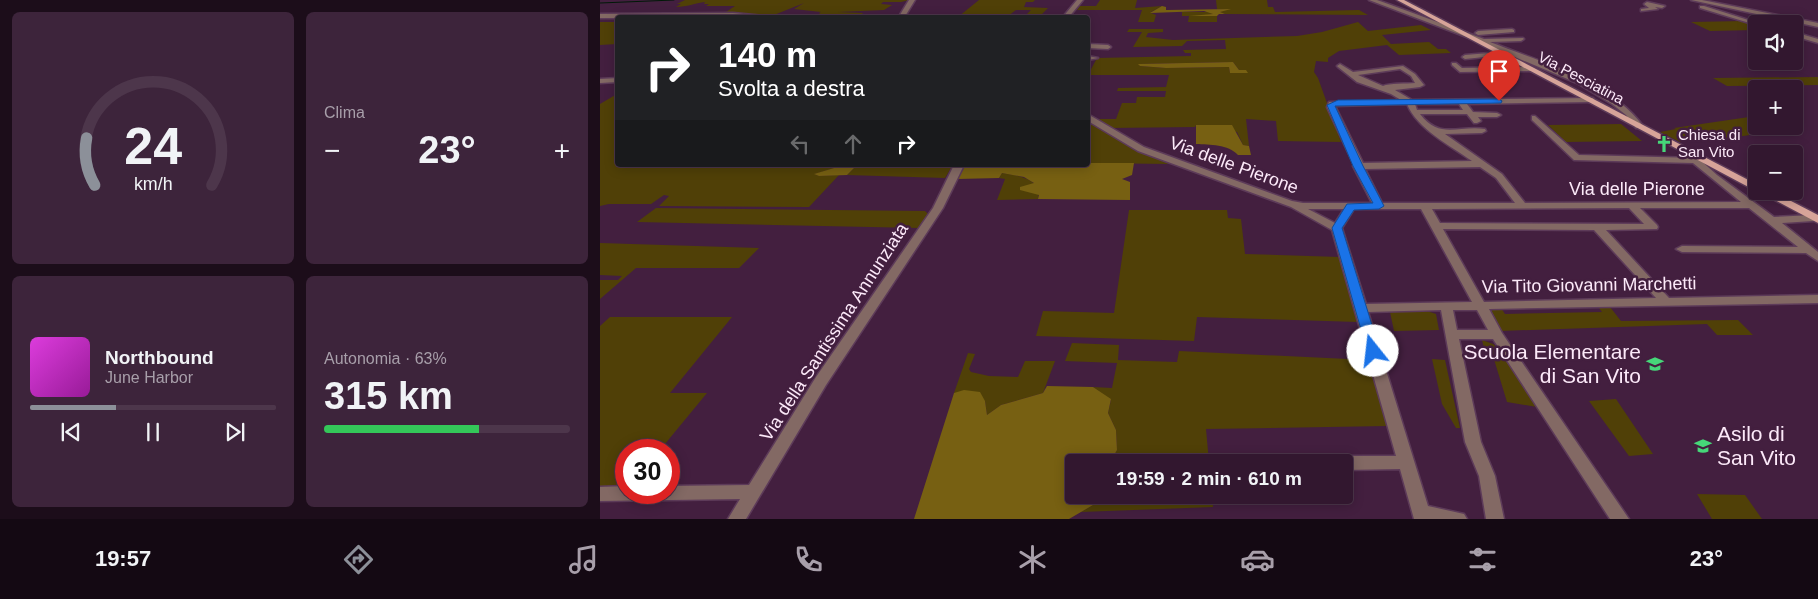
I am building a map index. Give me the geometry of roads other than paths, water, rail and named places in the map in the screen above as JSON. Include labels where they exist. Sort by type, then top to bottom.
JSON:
[{"type":"main road","name":"Via Pesciatina","points":[[1400,0],[1639,126],[1695,158],[1748,184]]},
{"type":"main road","points":[[1780,200],[1815,219]]},
{"type":"street","points":[[903,15],[912,0]]},
{"type":"street","points":[[1068,15],[1080,0]]},
{"type":"street","points":[[1372,0],[1456,30]]},
{"type":"street","points":[[1689,0],[1714,12],[1748,21]]},
{"type":"street","points":[[1694,0],[1818,25]]},
{"type":"street","points":[[1643,10],[1655,9],[1647,4],[1662,6]]},
{"type":"street","points":[[600,16],[615,16]]},
{"type":"street","points":[[1416,16],[1430,16]]},
{"type":"street","name":"Via Pesciatina","points":[[1456,30],[1591,87],[1635,119],[1639,126]]},
{"type":"street","points":[[1478,33],[1512,32]]},
{"type":"street","points":[[1803,37],[1818,41]]},
{"type":"street","points":[[1482,41],[1521,39]]},
{"type":"street","points":[[1090,46],[1108,47]]},
{"type":"street","points":[[1465,56],[1502,54]]},
{"type":"street","points":[[1454,64],[1460,70],[1531,69]]},
{"type":"street","points":[[1340,66],[1364,82],[1394,92],[1410,102],[1414,112],[1422,122],[1499,176],[1522,205]]},
{"type":"street","points":[[1350,74],[1401,67],[1413,75],[1420,86],[1406,85],[1394,89],[1369,80],[1364,82]]},
{"type":"street","points":[[600,80],[615,80]]},
{"type":"street","points":[[1414,112],[1467,112],[1590,100]]},
{"type":"street","points":[[1379,206],[1358,166],[1331,105],[1338,103],[1410,102],[1497,115]]},
{"type":"street","points":[[1535,118],[1577,158],[1695,158],[1714,178],[1772,220],[1818,258]]},
{"type":"street","name":"Via delle Pierone","points":[[1090,119],[1141,148],[1290,204],[1351,206],[1752,205]]},
{"type":"street","points":[[1436,132],[1482,131]]},
{"type":"street","points":[[1358,166],[1483,164]]},
{"type":"street","name":"Via della Santissima Annunziata","points":[[737,519],[821,381],[938,208],[958,167]]},
{"type":"street","points":[[1290,204],[1337,228],[1422,516],[1458,519]]},
{"type":"street","points":[[1337,228],[1351,206]]},
{"type":"street","points":[[1425,206],[1496,335],[1620,519]]},
{"type":"street","points":[[1436,226],[1653,227],[1632,206]]},
{"type":"street","points":[[1772,220],[1815,219]]},
{"type":"street","points":[[1597,227],[1665,301]]},
{"type":"street","points":[[1682,249],[1808,250]]},
{"type":"street","name":"Via Tito Giovanni Marchetti","points":[[1361,308],[1818,299]]},
{"type":"street","points":[[1446,305],[1473,442],[1487,476],[1495,519]]},
{"type":"street","points":[[1452,334],[1496,335]]},
{"type":"street","points":[[1353,463],[1406,462]]},
{"type":"street","points":[[600,494],[753,492]]},
{"type":"waterway","points":[[600,3],[674,0]]},
{"type":"place","name":"Chiesa di San Vito","points":[[1664,144]]},
{"type":"place","name":"Scuola Elementare di San Vito","points":[[1655,364]]},
{"type":"place","name":"Asilo di San Vito","points":[[1703,446]]}]
